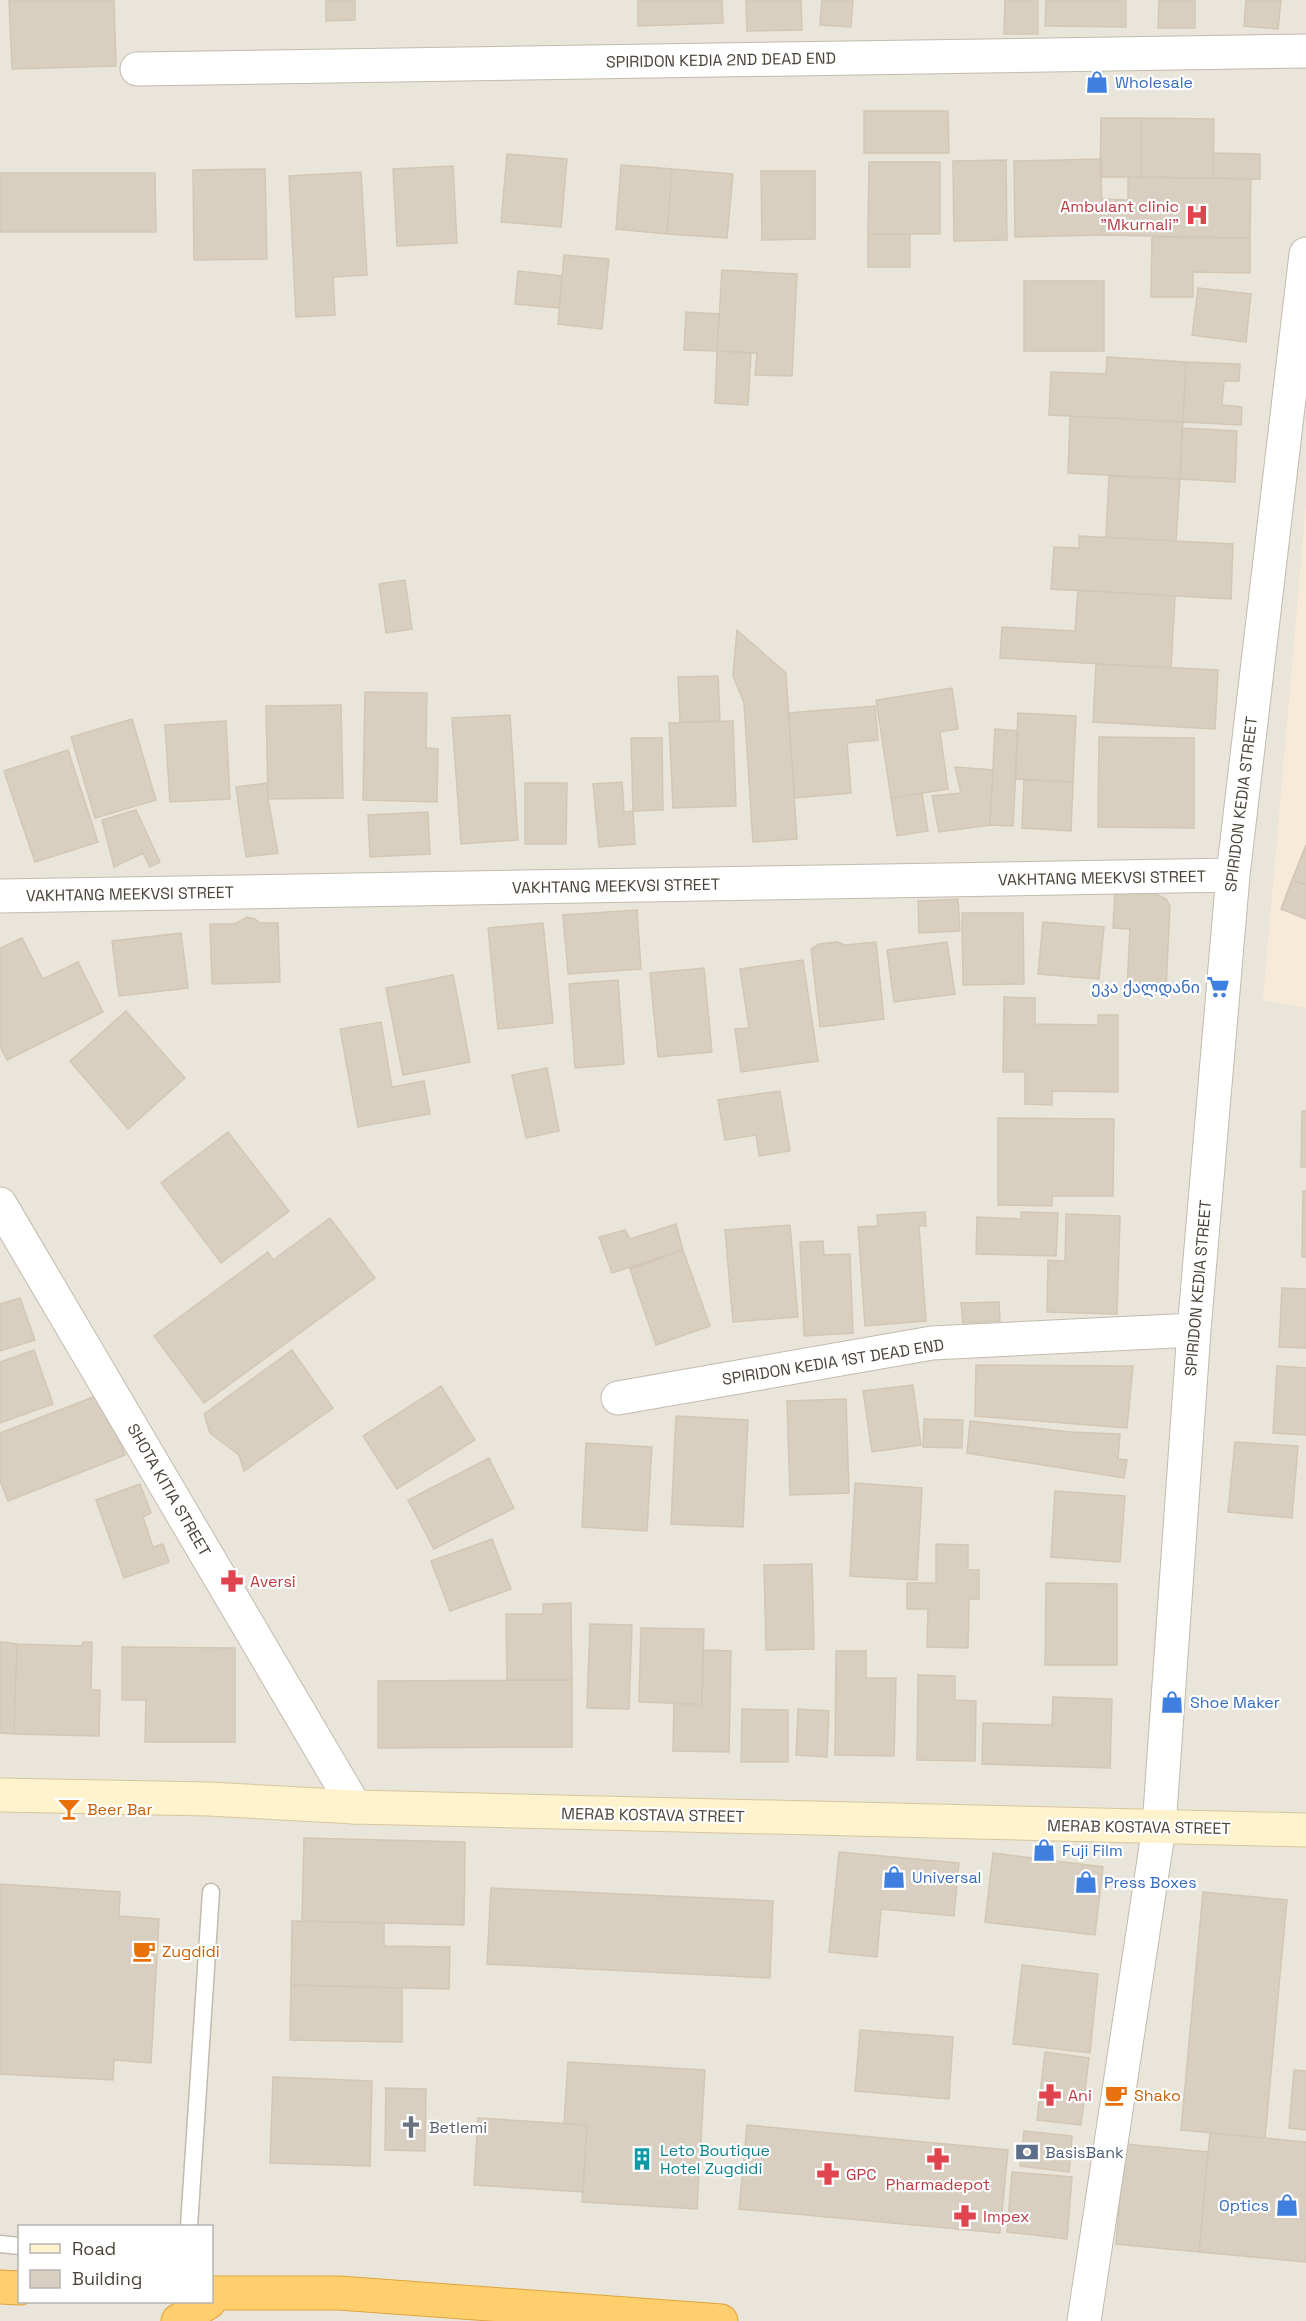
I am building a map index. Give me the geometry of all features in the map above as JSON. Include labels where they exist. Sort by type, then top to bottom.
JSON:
[{"type":"highway","points":[[0,2287],[18,2288]]},
{"type":"highway","points":[[214,2297],[339,2293],[721,2321]]},
{"type":"highway","points":[[178,2321],[205,2303]]},
{"type":"main road","name":"MERAB KOSTAVA STREET","points":[[0,1795],[209,1799],[355,1807],[1306,1830]]},
{"type":"street","name":"SPIRIDON KEDIA 2ND DEAD END","points":[[137,69],[1306,51]]},
{"type":"street","name":"SPIRIDON KEDIA STREET","points":[[1084,2321],[1159,1827],[1194,1330],[1233,875],[1306,254]]},
{"type":"street","name":"VAKHTANG MEEKVSI STREET","points":[[0,896],[1233,875]]},
{"type":"street","name":"SHOTA KITIA STREET","points":[[0,1204],[355,1807]]},
{"type":"street","name":"SPIRIDON KEDIA 1ST DEAD END","points":[[618,1398],[932,1343],[1194,1330]]},
{"type":"lane","points":[[189,2225],[211,1892]]},
{"type":"lane","points":[[0,2244],[18,2246]]},
{"type":"shaded area","points":[[0,0],[1306,0],[1306,2321],[0,2321]]},
{"type":"shaded area","points":[[1306,503],[1306,1008],[1263,1000]]},
{"type":"building","points":[[9,0],[114,0],[116,66],[12,69]]},
{"type":"building","points":[[326,0],[355,0],[355,20],[326,21]]},
{"type":"building","points":[[638,0],[722,0],[723,23],[638,26]]},
{"type":"building","points":[[746,0],[801,0],[802,30],[747,31]]},
{"type":"building","points":[[822,0],[853,0],[851,27],[820,25]]},
{"type":"building","points":[[1005,0],[1038,0],[1038,34],[1004,34]]},
{"type":"building","points":[[1046,0],[1126,0],[1126,27],[1045,26]]},
{"type":"building","points":[[1159,0],[1195,0],[1195,28],[1158,28]]},
{"type":"building","points":[[1246,0],[1281,0],[1278,29],[1244,26]]},
{"type":"building","points":[[864,111],[948,111],[949,153],[864,153]]},
{"type":"building","points":[[1101,118],[1141,118],[1141,177],[1100,177]]},
{"type":"building","points":[[1141,118],[1214,119],[1213,178],[1141,177]]},
{"type":"building","points":[[1214,153],[1260,154],[1260,179],[1213,178]]},
{"type":"building","points":[[507,154],[567,159],[561,227],[501,222]]},
{"type":"building","points":[[1101,159],[1102,235],[1015,237],[1014,161]]},
{"type":"building","points":[[1006,160],[1007,240],[954,241],[953,161]]},
{"type":"building","points":[[869,162],[940,162],[940,234],[868,234]]},
{"type":"building","points":[[621,165],[672,169],[667,234],[616,229]]},
{"type":"building","points":[[453,166],[457,243],[397,246],[393,169]]},
{"type":"building","points":[[265,169],[267,259],[194,260],[193,170]]},
{"type":"building","points":[[672,169],[733,174],[727,238],[667,234]]},
{"type":"building","points":[[761,171],[815,171],[815,239],[762,240]]},
{"type":"building","points":[[361,172],[367,275],[333,277],[335,315],[296,317],[289,176]]},
{"type":"building","points":[[0,173],[155,173],[156,232],[0,232]]},
{"type":"building","points":[[1128,177],[1251,179],[1250,238],[1102,235],[1102,199],[1128,200]]},
{"type":"building","points":[[868,234],[910,234],[910,267],[868,267]]},
{"type":"building","points":[[1152,237],[1250,238],[1250,273],[1193,272],[1193,297],[1151,297]]},
{"type":"building","points":[[564,255],[609,259],[602,329],[558,324]]},
{"type":"building","points":[[722,270],[797,274],[792,376],[755,375],[757,353],[717,351]]},
{"type":"building","points":[[518,271],[562,276],[559,308],[515,304]]},
{"type":"building","points":[[1024,281],[1104,281],[1104,351],[1024,351]]},
{"type":"building","points":[[1198,288],[1251,294],[1246,342],[1192,335]]},
{"type":"building","points":[[686,312],[719,314],[717,351],[684,350]]},
{"type":"building","points":[[717,351],[751,353],[748,405],[715,403]]},
{"type":"building","points":[[1107,357],[1186,362],[1183,422],[1049,415],[1051,372],[1106,374]]},
{"type":"building","points":[[1186,362],[1240,364],[1239,381],[1224,381],[1222,405],[1242,407],[1241,425],[1183,422]]},
{"type":"building","points":[[1070,416],[1183,422],[1180,479],[1068,473]]},
{"type":"building","points":[[1182,428],[1237,431],[1235,482],[1180,479]]},
{"type":"building","points":[[1109,476],[1180,479],[1176,541],[1106,537]]},
{"type":"building","points":[[1079,536],[1233,544],[1231,599],[1051,589],[1054,547],[1079,548]]},
{"type":"building","points":[[405,580],[412,629],[386,633],[379,584]]},
{"type":"building","points":[[1078,590],[1175,596],[1171,668],[1000,658],[1002,627],[1075,631]]},
{"type":"building","points":[[737,630],[786,673],[797,839],[753,842],[744,703],[733,676]]},
{"type":"building","points":[[1096,664],[1218,670],[1215,729],[1093,722]]},
{"type":"building","points":[[718,676],[720,721],[680,722],[678,677]]},
{"type":"building","points":[[952,688],[958,729],[940,732],[948,789],[891,798],[876,700]]},
{"type":"building","points":[[365,692],[427,693],[426,748],[438,749],[437,802],[363,800]]},
{"type":"building","points":[[341,705],[343,798],[268,799],[266,706]]},
{"type":"building","points":[[875,706],[878,740],[847,743],[851,793],[795,798],[788,713]]},
{"type":"building","points":[[1018,713],[1076,716],[1073,782],[1015,779]]},
{"type":"building","points":[[510,715],[518,840],[461,844],[452,718]]},
{"type":"building","points":[[132,719],[156,800],[95,818],[71,737]]},
{"type":"building","points":[[226,721],[230,799],[170,802],[165,725]]},
{"type":"building","points":[[733,721],[736,806],[673,808],[669,723]]},
{"type":"building","points":[[995,729],[1018,731],[1013,826],[990,825]]},
{"type":"building","points":[[1099,737],[1194,738],[1194,828],[1098,827]]},
{"type":"building","points":[[631,738],[662,738],[663,810],[633,811]]},
{"type":"building","points":[[68,750],[98,842],[35,862],[4,771]]},
{"type":"building","points":[[955,767],[993,770],[990,825],[939,832],[932,796],[961,793]]},
{"type":"building","points":[[1024,780],[1073,782],[1071,831],[1022,828]]},
{"type":"building","points":[[622,782],[624,812],[633,811],[635,844],[599,847],[593,784]]},
{"type":"building","points":[[267,783],[278,853],[246,857],[236,787]]},
{"type":"building","points":[[525,783],[567,783],[566,844],[525,844]]},
{"type":"building","points":[[922,793],[928,831],[897,836],[891,798]]},
{"type":"building","points":[[136,810],[160,862],[150,867],[143,853],[114,867],[102,820]]},
{"type":"building","points":[[428,812],[430,854],[370,857],[368,815]]},
{"type":"building","points":[[1306,845],[1306,885],[1292,880]]},
{"type":"building","points":[[1292,880],[1306,885],[1306,919],[1281,909]]},
{"type":"building","points":[[1115,892],[1156,894],[1166,899],[1170,906],[1166,990],[1127,988],[1130,929],[1113,928]]},
{"type":"building","points":[[958,899],[960,931],[919,933],[918,901]]},
{"type":"building","points":[[637,910],[641,969],[568,974],[563,915]]},
{"type":"building","points":[[962,913],[1023,913],[1024,984],[963,985]]},
{"type":"building","points":[[247,917],[260,923],[278,923],[280,982],[212,984],[210,924],[235,924]]},
{"type":"building","points":[[1043,922],[1104,927],[1099,979],[1038,974]]},
{"type":"building","points":[[543,923],[553,1023],[498,1029],[488,928]]},
{"type":"building","points":[[181,933],[188,988],[119,996],[112,941]]},
{"type":"building","points":[[22,938],[43,979],[78,962],[103,1012],[7,1060],[0,1046],[0,948]]},
{"type":"building","points":[[837,942],[845,945],[876,942],[884,1019],[820,1027],[811,949],[819,944]]},
{"type":"building","points":[[947,942],[955,994],[894,1002],[887,950]]},
{"type":"building","points":[[803,960],[818,1061],[741,1072],[735,1029],[749,1028],[740,969]]},
{"type":"building","points":[[704,968],[712,1052],[658,1057],[650,973]]},
{"type":"building","points":[[453,975],[470,1062],[403,1075],[386,988]]},
{"type":"building","points":[[618,980],[624,1064],[575,1068],[569,984]]},
{"type":"building","points":[[1004,997],[1035,998],[1035,1024],[1098,1025],[1098,1015],[1118,1015],[1118,1092],[1052,1091],[1052,1105],[1025,1104],[1025,1072],[1003,1072]]},
{"type":"building","points":[[126,1011],[185,1078],[128,1129],[70,1061]]},
{"type":"building","points":[[381,1022],[392,1087],[424,1081],[430,1114],[358,1127],[340,1029]]},
{"type":"building","points":[[547,1068],[559,1131],[526,1138],[512,1075]]},
{"type":"building","points":[[780,1091],[790,1151],[759,1156],[756,1135],[725,1140],[718,1100]]},
{"type":"building","points":[[1302,1111],[1306,1111],[1306,1167],[1301,1167]]},
{"type":"building","points":[[998,1118],[1114,1119],[1113,1196],[1052,1196],[1052,1206],[998,1205]]},
{"type":"building","points":[[228,1132],[289,1211],[221,1263],[161,1183]]},
{"type":"building","points":[[1303,1191],[1306,1191],[1306,1257],[1302,1257]]},
{"type":"building","points":[[925,1212],[926,1226],[919,1226],[926,1321],[865,1326],[858,1227],[878,1226],[877,1215]]},
{"type":"building","points":[[1021,1212],[1058,1213],[1056,1256],[976,1254],[977,1217],[1021,1219]]},
{"type":"building","points":[[1066,1214],[1120,1216],[1117,1314],[1047,1312],[1048,1260],[1065,1261]]},
{"type":"building","points":[[330,1218],[375,1278],[204,1403],[154,1336],[268,1252],[273,1260]]},
{"type":"building","points":[[676,1224],[683,1250],[612,1273],[599,1237],[625,1230],[630,1239]]},
{"type":"building","points":[[790,1225],[798,1317],[733,1322],[725,1230]]},
{"type":"building","points":[[823,1241],[824,1255],[850,1254],[853,1333],[804,1336],[800,1242]]},
{"type":"building","points":[[683,1250],[710,1326],[656,1345],[630,1269]]},
{"type":"building","points":[[1282,1288],[1306,1289],[1306,1348],[1279,1347]]},
{"type":"building","points":[[20,1298],[35,1340],[0,1351],[0,1304]]},
{"type":"building","points":[[999,1302],[1000,1321],[963,1323],[961,1303]]},
{"type":"building","points":[[34,1350],[53,1404],[0,1423],[0,1362]]},
{"type":"building","points":[[292,1350],[333,1408],[244,1471],[239,1455],[210,1433],[204,1414]]},
{"type":"building","points":[[976,1365],[1133,1366],[1127,1428],[975,1416]]},
{"type":"building","points":[[1277,1366],[1306,1368],[1306,1435],[1273,1433]]},
{"type":"building","points":[[913,1385],[921,1445],[872,1452],[863,1391]]},
{"type":"building","points":[[441,1386],[475,1440],[397,1489],[363,1436]]},
{"type":"building","points":[[101,1394],[125,1455],[8,1501],[0,1481],[0,1433]]},
{"type":"building","points":[[846,1399],[849,1493],[790,1495],[787,1401]]},
{"type":"building","points":[[676,1416],[748,1420],[743,1527],[671,1524]]},
{"type":"building","points":[[924,1419],[963,1420],[962,1448],[923,1447]]},
{"type":"building","points":[[970,1421],[1071,1432],[1120,1434],[1118,1459],[1127,1460],[1124,1478],[967,1453]]},
{"type":"building","points":[[1235,1442],[1298,1446],[1292,1518],[1228,1512]]},
{"type":"building","points":[[586,1443],[652,1447],[647,1531],[582,1527]]},
{"type":"building","points":[[489,1458],[514,1508],[434,1549],[408,1500]]},
{"type":"building","points":[[855,1483],[922,1488],[917,1580],[850,1576]]},
{"type":"building","points":[[140,1484],[151,1513],[143,1517],[153,1547],[163,1544],[169,1562],[124,1578],[96,1500]]},
{"type":"building","points":[[1055,1491],[1125,1496],[1120,1562],[1051,1557]]},
{"type":"building","points":[[492,1539],[511,1589],[450,1611],[431,1561]]},
{"type":"building","points":[[936,1544],[968,1545],[968,1570],[979,1570],[979,1599],[969,1599],[968,1648],[927,1647],[928,1609],[907,1609],[907,1583],[936,1583]]},
{"type":"building","points":[[812,1564],[814,1649],[766,1650],[764,1565]]},
{"type":"building","points":[[1046,1583],[1117,1584],[1117,1665],[1045,1665]]},
{"type":"building","points":[[571,1603],[572,1680],[507,1680],[506,1614],[543,1614],[543,1604]]},
{"type":"building","points":[[590,1624],[632,1625],[629,1709],[587,1708]]},
{"type":"building","points":[[641,1628],[704,1629],[702,1704],[639,1702]]},
{"type":"building","points":[[0,1642],[17,1644],[14,1734],[0,1733]]},
{"type":"building","points":[[83,1642],[92,1642],[91,1690],[100,1690],[99,1736],[14,1734],[17,1644],[82,1646]]},
{"type":"building","points":[[122,1647],[235,1648],[235,1742],[145,1742],[146,1700],[122,1700]]},
{"type":"building","points":[[703,1650],[731,1651],[729,1752],[673,1751],[674,1704],[702,1704]]},
{"type":"building","points":[[836,1651],[866,1651],[866,1678],[896,1678],[894,1756],[835,1755]]},
{"type":"building","points":[[918,1675],[955,1676],[955,1700],[976,1701],[975,1761],[917,1760]]},
{"type":"building","points":[[572,1680],[572,1747],[378,1748],[378,1681]]},
{"type":"building","points":[[1053,1697],[1112,1699],[1110,1768],[982,1764],[983,1723],[1052,1725]]},
{"type":"building","points":[[742,1709],[788,1710],[788,1762],[741,1762]]},
{"type":"building","points":[[798,1709],[829,1711],[827,1757],[796,1755]]},
{"type":"building","points":[[304,1838],[465,1842],[464,1925],[302,1921]]},
{"type":"building","points":[[839,1852],[959,1863],[954,1916],[881,1909],[877,1957],[829,1952]]},
{"type":"building","points":[[993,1853],[1103,1867],[1095,1935],[985,1922]]},
{"type":"building","points":[[0,1884],[120,1892],[119,1916],[159,1919],[151,2063],[114,2060],[113,2080],[0,2074]]},
{"type":"building","points":[[491,1888],[773,1901],[770,1978],[487,1964]]},
{"type":"building","points":[[1203,1892],[1287,1900],[1265,2138],[1181,2130]]},
{"type":"building","points":[[292,1921],[384,1923],[384,1946],[450,1947],[449,1989],[291,1985]]},
{"type":"building","points":[[1022,1965],[1098,1974],[1090,2053],[1013,2044]]},
{"type":"building","points":[[291,1985],[402,1988],[402,2042],[290,2040]]},
{"type":"building","points":[[860,2030],[953,2037],[949,2099],[855,2091]]},
{"type":"building","points":[[1045,2052],[1089,2058],[1081,2125],[1037,2120]]},
{"type":"building","name":"Leto Boutique Hotel Zugdidi","points":[[568,2062],[705,2070],[697,2209],[582,2202],[587,2125],[564,2124]]},
{"type":"building","points":[[1294,2070],[1306,2071],[1306,2130],[1289,2128]]},
{"type":"building","points":[[273,2077],[372,2081],[370,2166],[270,2163]]},
{"type":"building","points":[[386,2088],[426,2089],[425,2151],[385,2150]]},
{"type":"building","points":[[478,2118],[587,2125],[583,2192],[474,2185]]},
{"type":"building","points":[[747,2125],[1008,2150],[1000,2233],[739,2209]]},
{"type":"building","points":[[1024,2131],[1072,2136],[1069,2172],[1020,2166]]},
{"type":"building","points":[[1210,2133],[1306,2142],[1306,2262],[1199,2252]]},
{"type":"building","points":[[1125,2144],[1208,2152],[1199,2252],[1116,2244]]},
{"type":"building","points":[[1012,2172],[1072,2177],[1067,2239],[1007,2232]]},
{"type":"place","name":"Wholesale","points":[[1097,82]]},
{"type":"place","name":"Ambulant clinic \"Mkurnali\"","points":[[1197,215]]},
{"type":"place","name":"ეკა ქალდანი","points":[[1218,987]]},
{"type":"place","name":"Aversi","points":[[232,1581]]},
{"type":"place","name":"Shoe Maker","points":[[1172,1702]]},
{"type":"place","name":"Beer Bar","points":[[69,1809]]},
{"type":"place","name":"Fuji Film","points":[[1044,1850]]},
{"type":"place","name":"Universal","points":[[894,1877]]},
{"type":"place","name":"Press Boxes","points":[[1086,1882]]},
{"type":"place","name":"Zugdidi","points":[[144,1951]]},
{"type":"place","name":"Ani","points":[[1050,2095]]},
{"type":"place","name":"Shako","points":[[1116,2095]]},
{"type":"place","name":"Betlemi","points":[[411,2127]]},
{"type":"place","name":"BasisBank","points":[[1027,2152]]},
{"type":"place","name":"Leto Boutique Hotel Zugdidi","points":[[642,2159]]},
{"type":"place","name":"Pharmadepot","points":[[938,2159]]},
{"type":"place","name":"GPC","points":[[828,2174]]},
{"type":"place","name":"Optics","points":[[1287,2205]]},
{"type":"place","name":"Impex","points":[[965,2216]]}]
